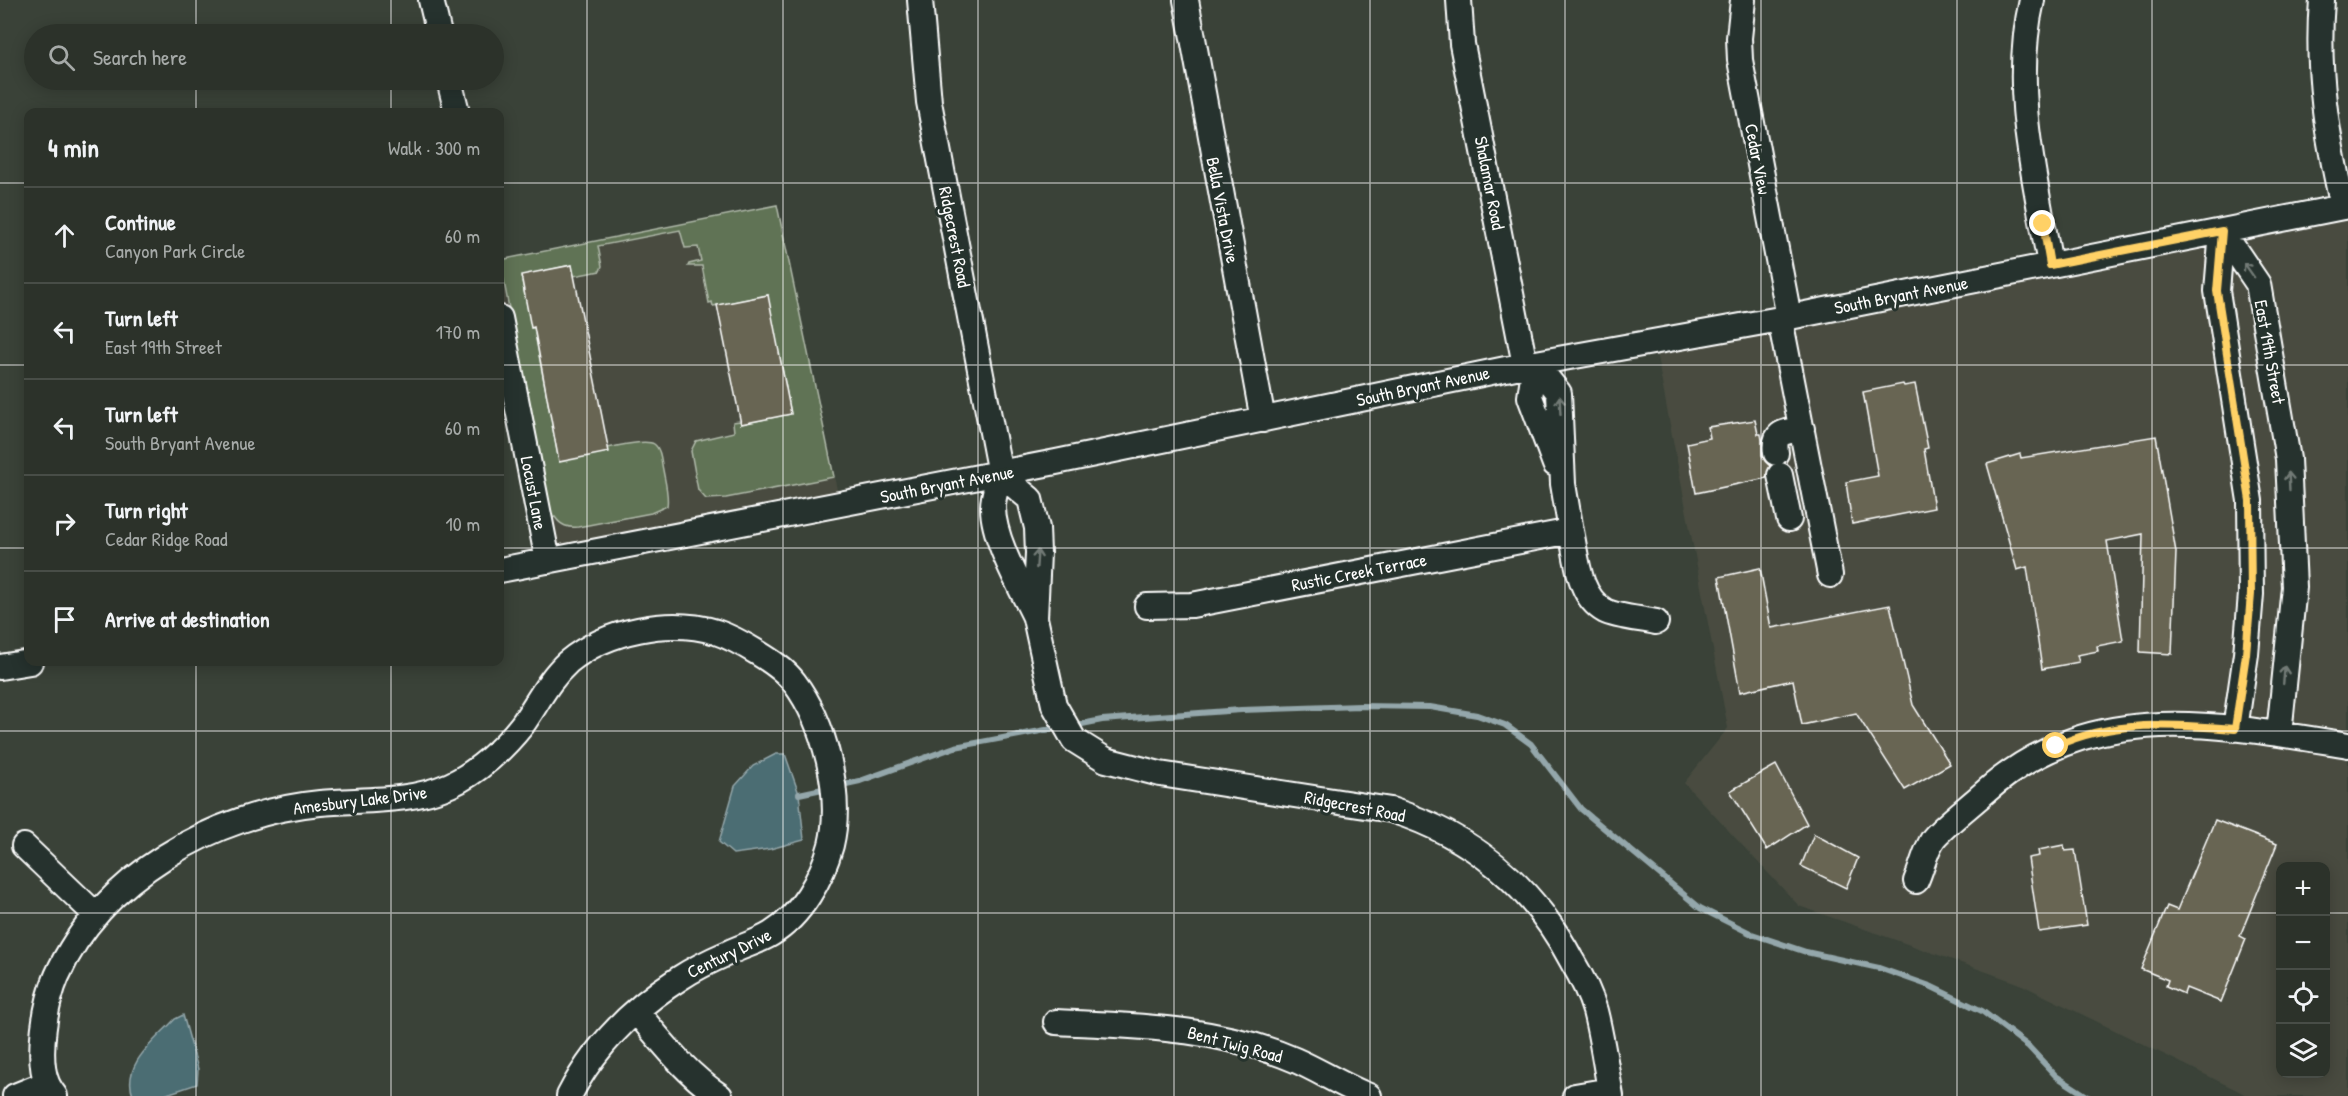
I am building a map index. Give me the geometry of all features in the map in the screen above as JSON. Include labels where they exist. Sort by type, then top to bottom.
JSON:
[{"type":"street","points":[[431,0],[437,24]]},
{"type":"street","name":"Ridgecrest Road","points":[[920,0],[929,102],[1000,474],[993,506],[1008,562],[1035,618],[1054,705],[1074,740],[1106,760],[1160,774],[1391,810],[1424,821],[1472,848],[1528,894],[1561,939],[1595,1009],[1611,1093]]},
{"type":"street","name":"Bella Vista Drive","points":[[1186,0],[1263,420]]},
{"type":"street","name":"Shalamar Road","points":[[1459,0],[1462,44],[1530,364]]},
{"type":"street","name":"Cedar View","points":[[1743,0],[1739,38],[1740,60],[1802,429],[1830,574]]},
{"type":"street","points":[[2032,0],[2024,49],[2025,122],[2050,265]]},
{"type":"street","points":[[2322,0],[2320,65],[2324,112],[2345,206]]},
{"type":"street","points":[[451,90],[455,108]]},
{"type":"street","name":"South Bryant Avenue","points":[[504,569],[1000,474],[1530,364],[1785,318],[2345,206]]},
{"type":"street","points":[[2222,231],[2217,291],[2250,501],[2251,594],[2246,654],[2235,729]]},
{"type":"street","name":"East 19th Street","points":[[2222,231],[2258,284],[2288,459],[2294,587],[2279,734]]},
{"type":"street","name":"Locust Lane","points":[[504,338],[548,561]]},
{"type":"street","points":[[1530,364],[1530,397],[1563,484],[1580,572],[1588,597],[1606,611],[1656,622]]},
{"type":"street","points":[[1789,519],[1774,441],[1785,432],[1802,429]]},
{"type":"street","name":"Ridgecrest Road","points":[[1000,474],[1030,499],[1035,519],[1038,553],[1035,618]]},
{"type":"street","name":"Rustic Creek Terrace","points":[[1147,606],[1192,605],[1571,531]]},
{"type":"street","name":"Amesbury Lake Drive","points":[[51,1089],[44,1070],[43,1041],[48,1000],[62,964],[96,915],[142,873],[191,840],[255,815],[289,808],[422,795],[458,781],[507,741],[522,724],[554,677],[568,662],[583,652],[621,635],[665,626],[690,626],[718,633],[765,657],[789,674],[813,712]]},
{"type":"street","points":[[0,667],[24,663]]},
{"type":"street","name":"Century Drive","points":[[569,1096],[588,1062],[603,1043],[636,1011],[681,977],[773,933],[791,919],[818,879],[831,845],[835,809],[821,731],[813,712]]},
{"type":"street","points":[[1916,881],[1934,838],[2007,773],[2056,746],[2082,736],[2130,726],[2207,727],[2279,734],[2348,745]]},
{"type":"street","points":[[24,846],[96,915]]},
{"type":"street","points":[[636,1011],[681,1065],[720,1096]]},
{"type":"street","name":"Bent Twig Road","points":[[1056,1022],[1195,1031],[1295,1060],[1369,1096]]},
{"type":"street","points":[[15,1096],[51,1089]]},
{"type":"street","points":[[1575,1096],[1611,1093]]},
{"type":"shaded area","points":[[777,205],[840,504],[548,561],[504,338],[504,259]]},
{"type":"shaded area","points":[[2348,206],[2348,1096],[2249,1096],[2018,983],[1799,906],[1684,783],[1728,728],[1654,341]]},
{"type":"green space","points":[[777,205],[834,477],[726,498],[706,499],[698,490],[691,451],[696,441],[734,432],[733,422],[740,421],[741,424],[791,414],[780,358],[730,367],[768,295],[713,306],[712,302],[709,303],[702,266],[688,266],[701,261],[698,247],[685,248],[680,230],[598,246],[602,266],[600,271],[574,276],[571,265],[521,276],[532,328],[582,318],[583,324],[535,334],[559,461],[623,445],[647,442],[654,444],[660,456],[667,493],[667,506],[651,513],[574,527],[562,524],[555,517],[550,519],[504,281],[504,259]]},
{"type":"water","points":[[776,754],[785,754],[799,794],[804,840],[770,849],[733,854],[719,842],[735,786],[753,766]]},
{"type":"water","points":[[183,1015],[198,1069],[197,1084],[161,1096],[133,1096],[132,1073],[142,1053],[175,1019]]},
{"type":"building","points":[[572,265],[609,452],[559,462],[534,327],[531,328],[521,275]]},
{"type":"building","points":[[768,295],[791,414],[741,424],[717,305]]},
{"type":"building","points":[[1903,384],[1904,386],[1915,384],[1928,448],[1924,449],[1934,508],[1852,524],[1846,482],[1878,476],[1863,392]]},
{"type":"building","points":[[1755,420],[1758,434],[1761,434],[1762,455],[1770,466],[1766,478],[1696,493],[1687,443],[1710,438],[1708,427]]},
{"type":"building","points":[[2156,436],[2176,552],[2172,654],[2140,652],[2143,534],[2107,541],[2123,641],[2097,646],[2098,651],[2077,655],[2079,662],[2042,669],[2027,567],[2017,570],[1987,464],[2020,454],[2021,458]]},
{"type":"building","points":[[1760,568],[1771,628],[1890,605],[1913,705],[1950,764],[1905,790],[1856,713],[1802,725],[1793,680],[1740,692],[1719,577]]},
{"type":"building","points":[[1776,765],[1807,824],[1767,850],[1730,791]]},
{"type":"building","points":[[2215,820],[2277,844],[2240,936],[2246,939],[2221,1002],[2186,988],[2184,994],[2166,986],[2168,980],[2141,969],[2167,906],[2177,910]]},
{"type":"building","points":[[1814,834],[1858,858],[1846,888],[1801,866]]},
{"type":"building","points":[[2064,845],[2065,851],[2075,850],[2087,925],[2039,932],[2028,858],[2039,856],[2038,850]]},
{"type":"waterway","points":[[1072,726],[1102,720],[1241,710],[1360,706],[1430,707],[1477,715],[1505,725],[1531,744],[1581,809],[1700,908],[1752,934],[1806,952],[1879,968],[1930,986],[1982,1011],[2028,1046],[2056,1076],[2087,1096]]},
{"type":"waterway","points":[[837,786],[860,781],[955,747],[1062,727]]},
{"type":"waterway","points":[[799,794],[827,788]]},
{"type":"route","points":[[2043,224],[2050,265],[2222,231],[2217,291],[2250,501],[2251,594],[2246,654],[2235,729],[2130,726],[2082,736],[2056,746]]}]
